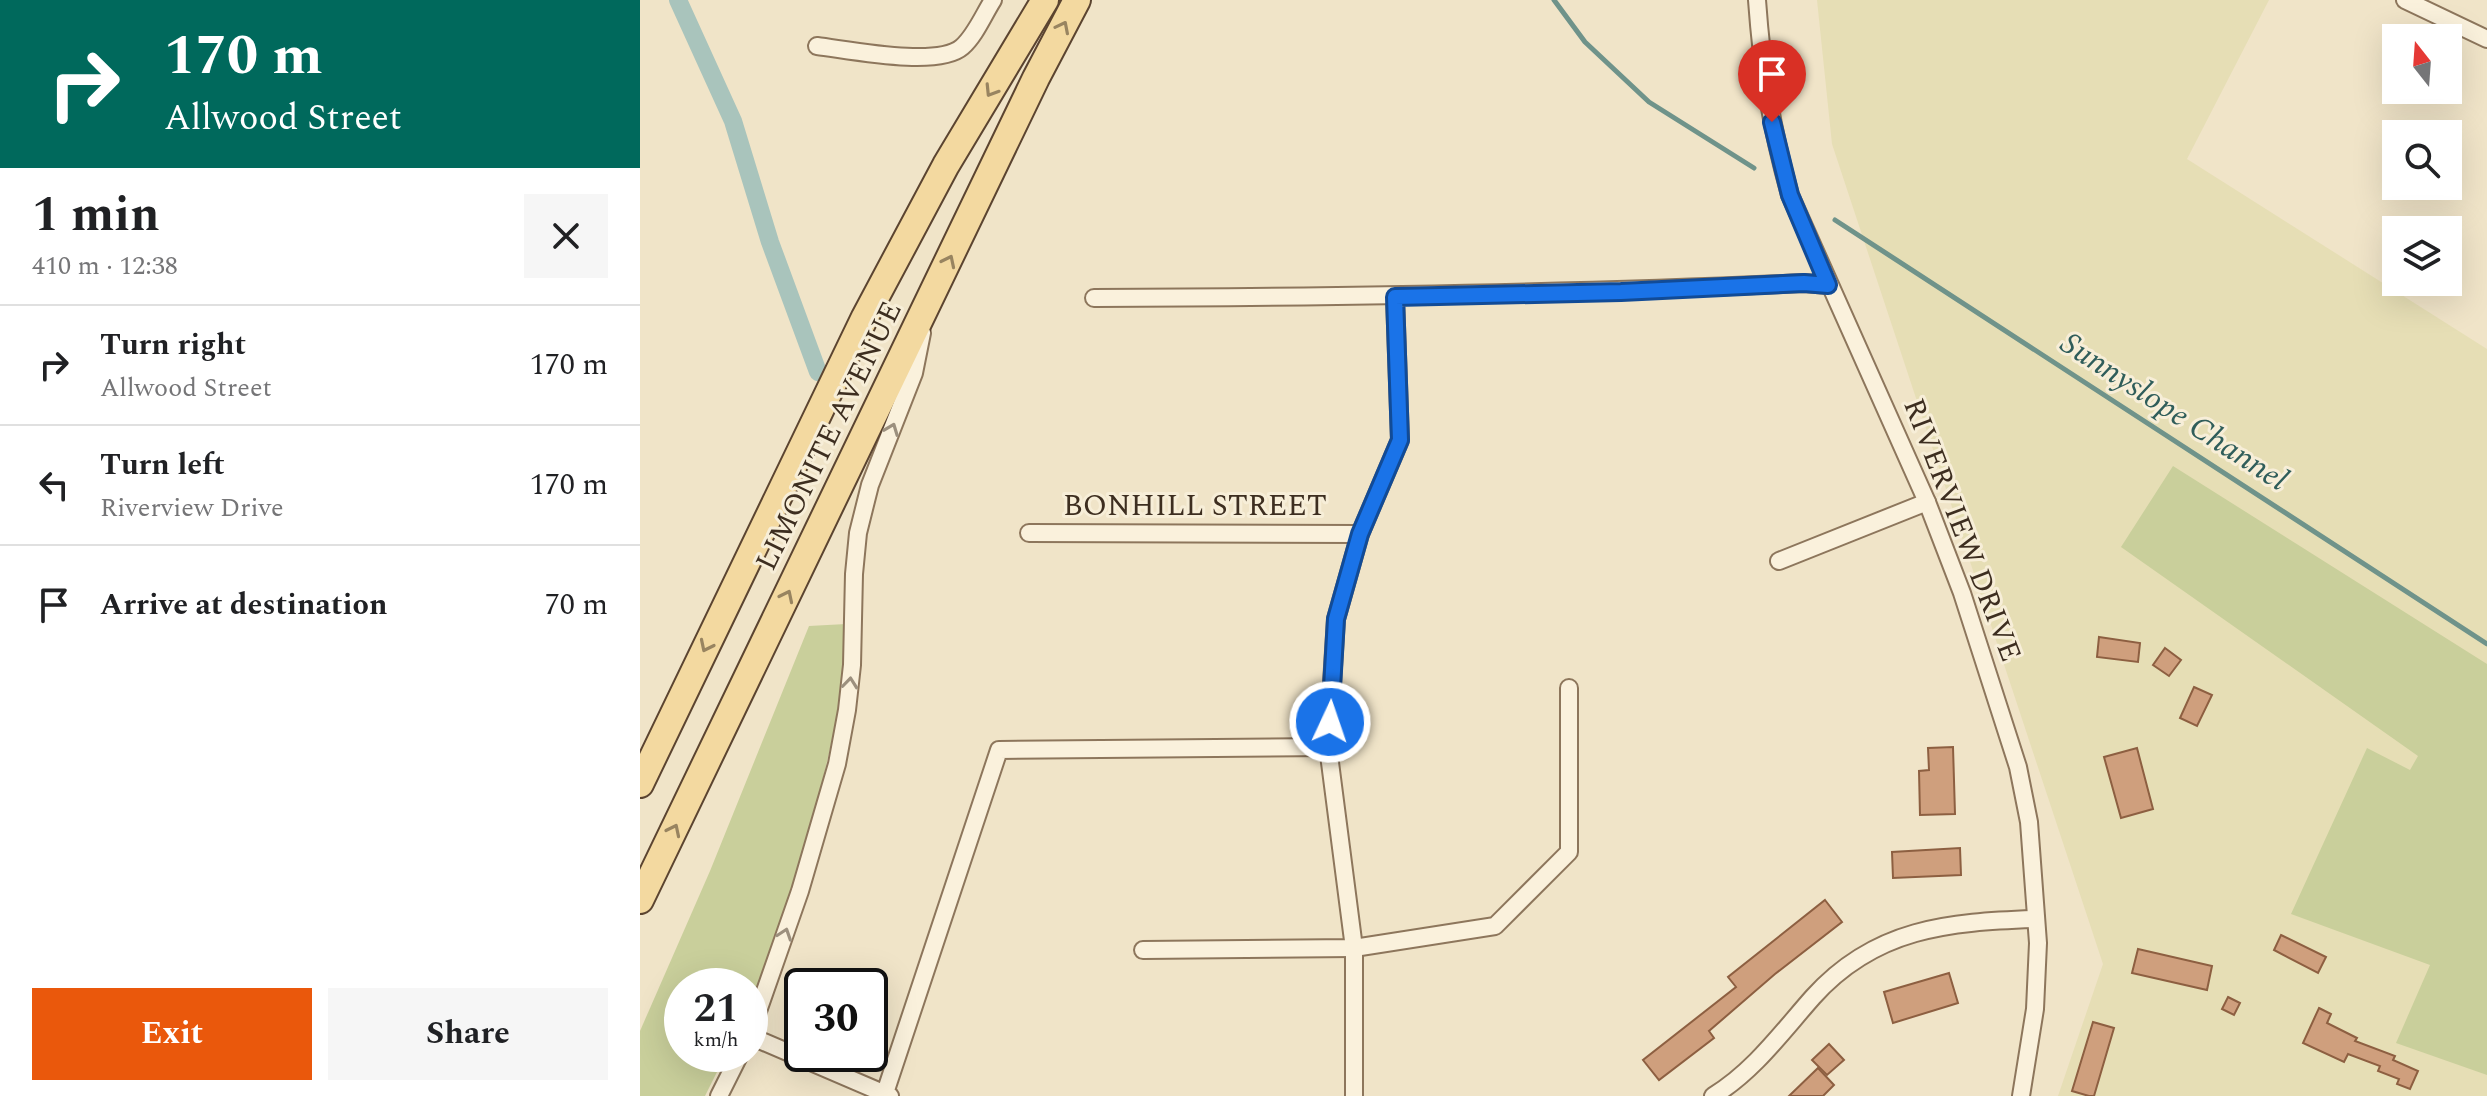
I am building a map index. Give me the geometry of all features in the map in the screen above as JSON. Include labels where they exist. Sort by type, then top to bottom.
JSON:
[{"type":"main road","name":"LIMONITE AVENUE","points":[[640,784],[865,317],[946,165],[1045,0]]},
{"type":"main road","name":"LIMONITE AVENUE","points":[[640,900],[1077,0]]},
{"type":"street","points":[[817,46],[919,57],[950,53],[963,46],[993,0]]},
{"type":"street","name":"RIVERVIEW DRIVE","points":[[1757,0],[1762,68],[1776,143],[1790,195],[1927,502],[1962,593],[2018,767],[2029,822],[2038,943],[2035,1009],[2021,1096]]},
{"type":"street","points":[[2405,0],[2487,39]]},
{"type":"street","points":[[1094,298],[1395,297],[1621,292],[1804,283],[1828,285]]},
{"type":"street","points":[[1354,1096],[1354,948],[1328,747],[1336,619],[1360,534],[1400,440],[1395,297]]},
{"type":"street","points":[[768,983],[800,891],[837,764],[852,665],[858,533],[870,485],[914,373],[927,305]]},
{"type":"street","points":[[1779,561],[1927,502]]},
{"type":"street","name":"BONHILL STREET","points":[[1029,533],[1360,534]]},
{"type":"street","points":[[1143,950],[1354,948],[1495,926],[1569,852],[1569,688]]},
{"type":"street","points":[[768,1043],[886,1095],[999,750],[1328,747]]},
{"type":"street","points":[[1713,1096],[1751,1066],[1842,970],[1867,954],[1927,928],[1960,922],[2036,919]]},
{"type":"street","points":[[719,1096],[731,1072]]},
{"type":"shaded area","points":[[1817,0],[2269,0],[2187,159],[2382,282],[2382,296],[2403,296],[2487,349],[2487,1096],[2058,1096],[2103,964],[1832,144]]},
{"type":"green space","points":[[2173,466],[2487,664],[2487,1075],[2396,1043],[2430,965],[2291,914],[2367,748],[2410,770],[2418,756],[2121,547]]},
{"type":"green space","points":[[846,624],[843,684],[815,809],[764,968],[668,968],[710,871],[809,626]]},
{"type":"green space","points":[[664,976],[664,1072],[717,1072],[705,1096],[640,1096],[640,1031]]},
{"type":"building","points":[[2099,637],[2140,643],[2138,662],[2097,657]]},
{"type":"building","points":[[2165,648],[2181,660],[2169,676],[2153,665]]},
{"type":"building","points":[[2194,687],[2212,695],[2197,726],[2180,718]]},
{"type":"building","points":[[1953,747],[1955,814],[1920,815],[1919,771],[1929,770],[1928,748]]},
{"type":"building","points":[[2137,748],[2153,809],[2121,818],[2104,757]]},
{"type":"building","points":[[1960,848],[1961,875],[1893,878],[1892,852]]},
{"type":"building","points":[[1825,900],[1842,922],[1775,974],[1709,1031],[1714,1038],[1659,1080],[1643,1060],[1736,987],[1728,977]]},
{"type":"building","points":[[2281,935],[2326,957],[2318,973],[2274,950]]},
{"type":"building","points":[[2138,949],[2212,966],[2207,990],[2132,973]]},
{"type":"building","points":[[1949,973],[1958,1003],[1893,1023],[1884,992]]},
{"type":"building","points":[[2228,997],[2240,1003],[2234,1015],[2222,1009]]},
{"type":"building","points":[[2319,1008],[2331,1014],[2327,1023],[2357,1038],[2355,1041],[2395,1056],[2393,1060],[2418,1071],[2410,1089],[2397,1084],[2399,1079],[2378,1071],[2380,1066],[2348,1054],[2344,1062],[2303,1043]]},
{"type":"building","points":[[2093,1022],[2114,1028],[2094,1096],[2089,1096],[2072,1091]]},
{"type":"building","points":[[1829,1044],[1844,1060],[1827,1075],[1812,1060]]},
{"type":"building","points":[[1818,1068],[1834,1085],[1823,1096],[1789,1096]]},
{"type":"waterway","points":[[678,0],[733,121],[770,242],[818,372]]},
{"type":"waterway","name":"Sunnyslope Channel","points":[[1554,0],[1585,42],[1649,102],[1754,168]]},
{"type":"waterway","name":"Sunnyslope Channel","points":[[1835,220],[2487,644]]},
{"type":"route","points":[[1330,722],[1336,619],[1360,534],[1400,440],[1395,297],[1621,292],[1804,283],[1828,285],[1790,195],[1772,122]]}]
